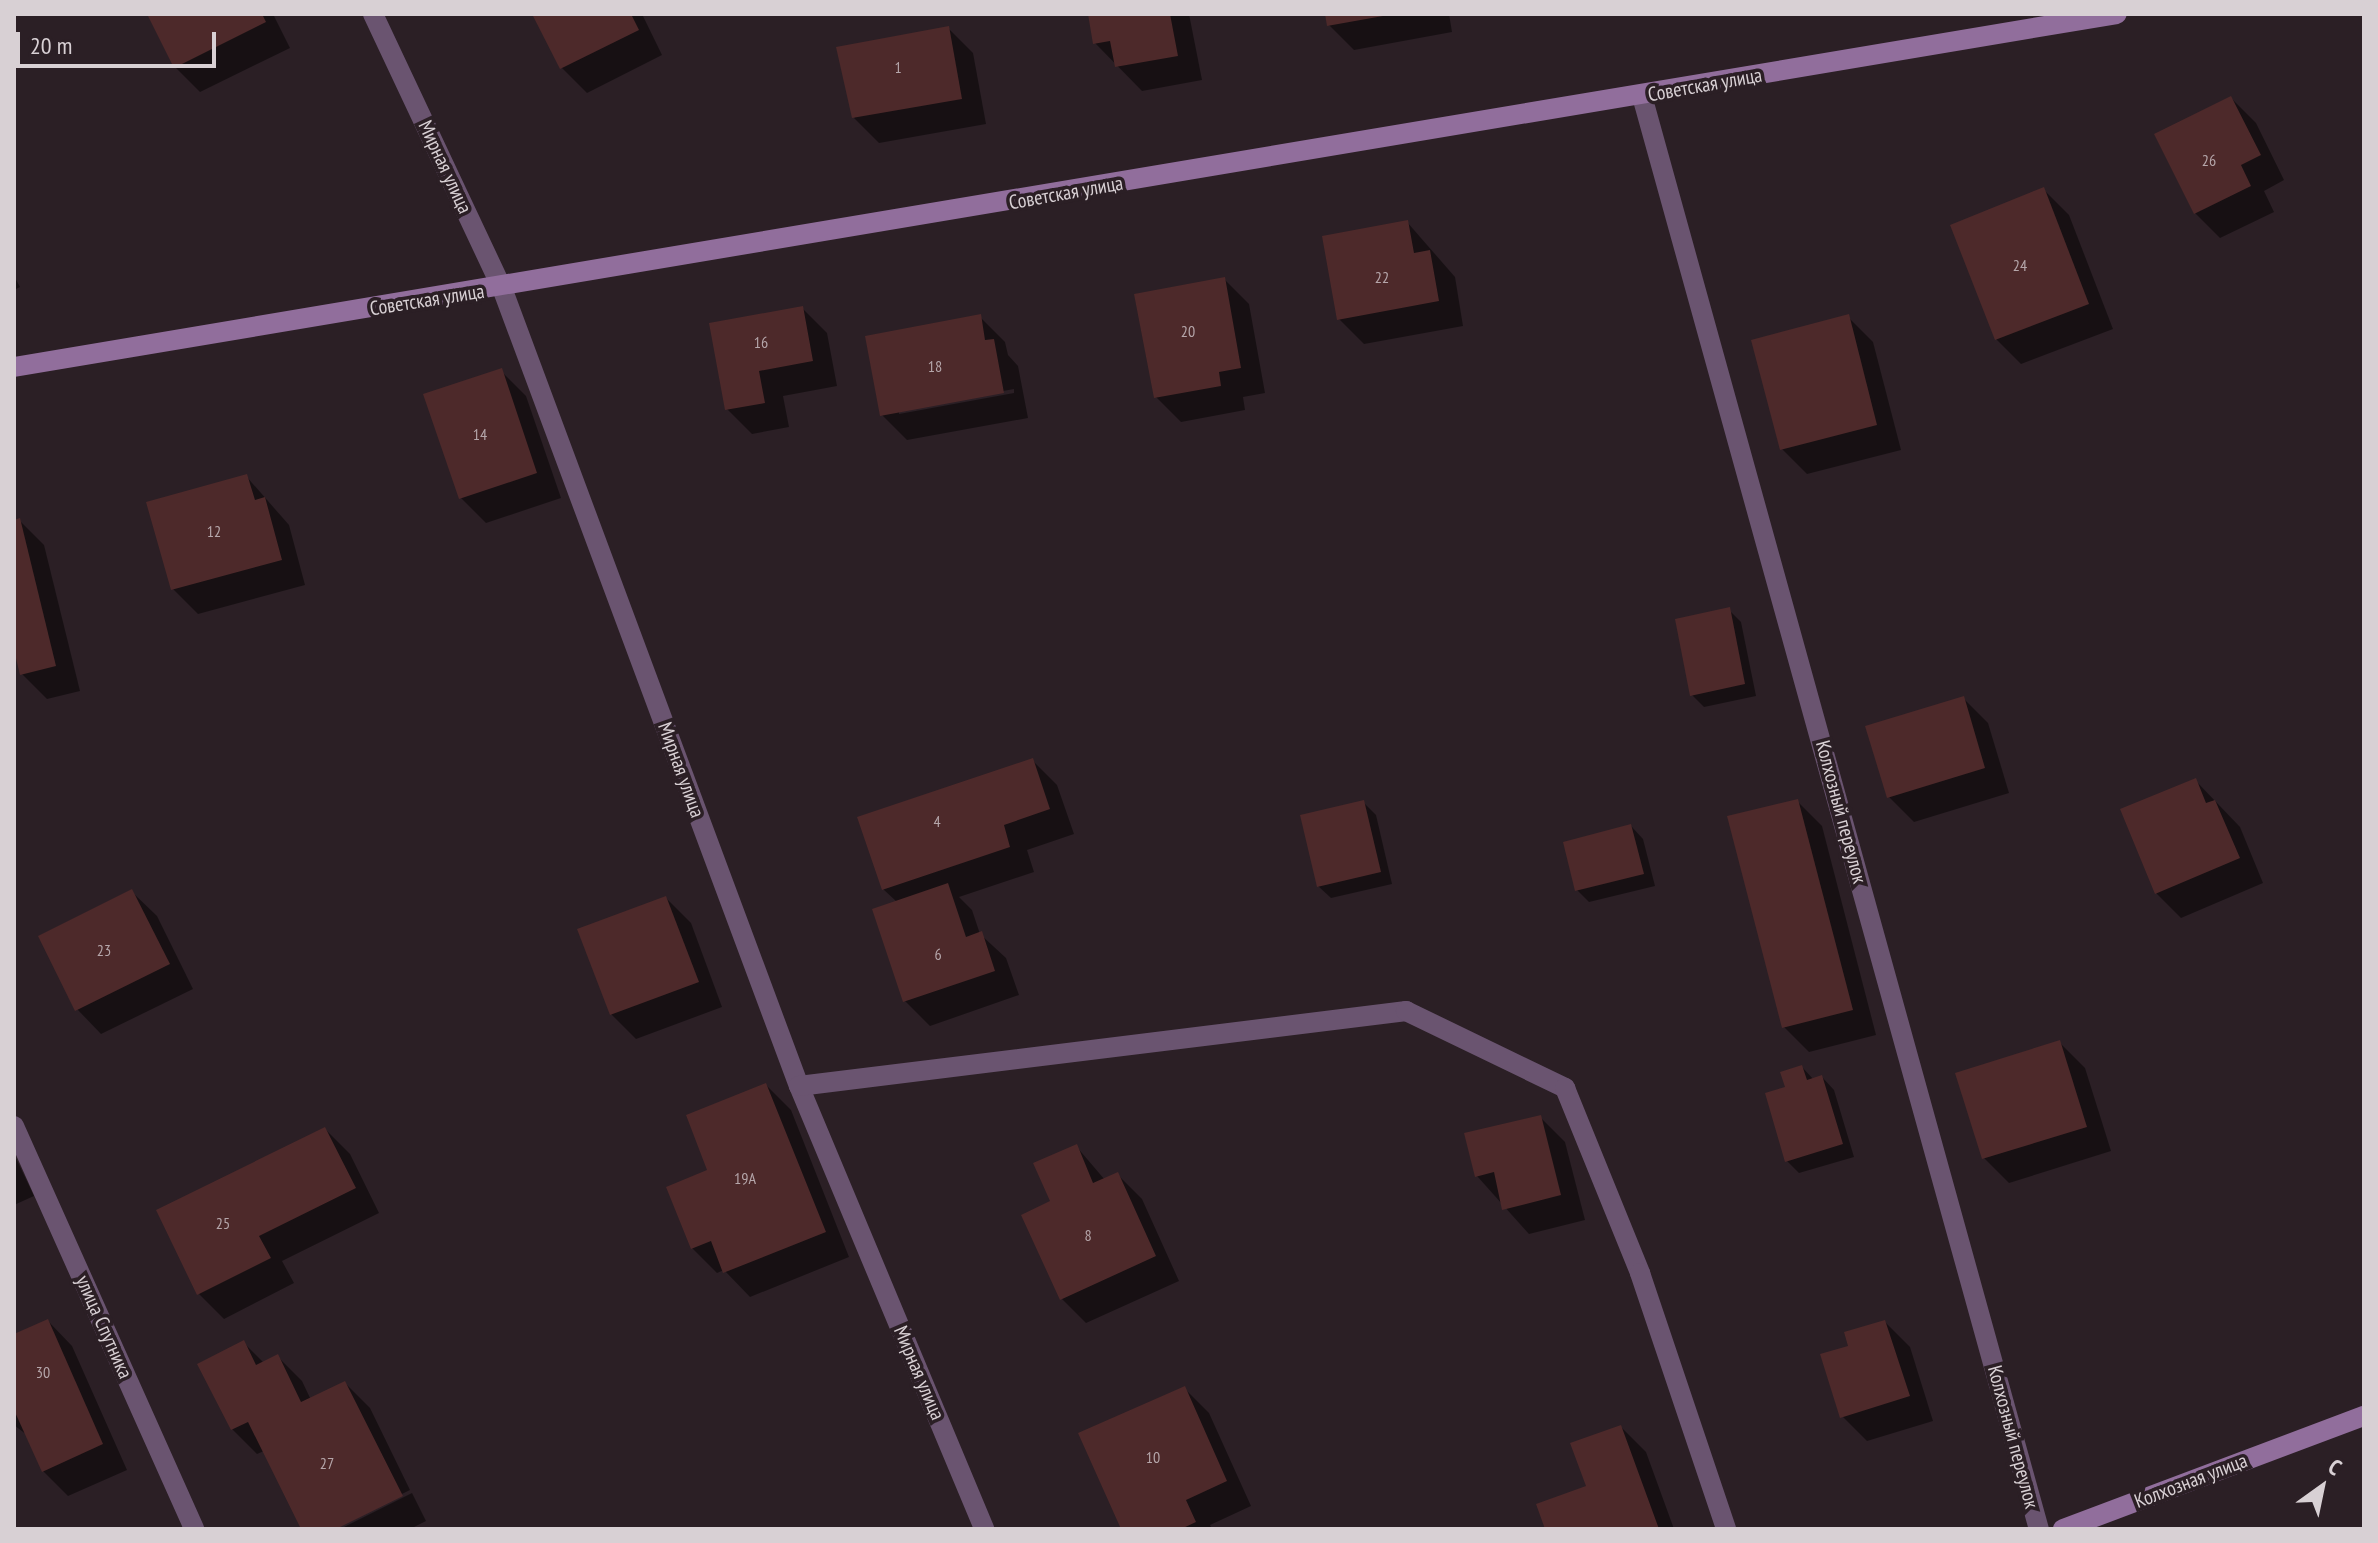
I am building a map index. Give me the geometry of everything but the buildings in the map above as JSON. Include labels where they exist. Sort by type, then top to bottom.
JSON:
[{"type":"street","name":"Мирная улица","points":[[373,14],[502,288],[799,1086],[984,1529]]},
{"type":"street","name":"Советская улица","points":[[14,367],[502,288],[2117,14]]},
{"type":"street","name":"Колхозный переулок","points":[[1642,96],[2039,1529]]},
{"type":"street","points":[[799,1086],[1406,1011],[1565,1088],[1640,1273],[1726,1529]]},
{"type":"street","name":"улица Спутника","points":[[14,1126],[194,1529]]},
{"type":"street","name":"Колхозная улица","points":[[2063,1529],[2364,1416]]}]
